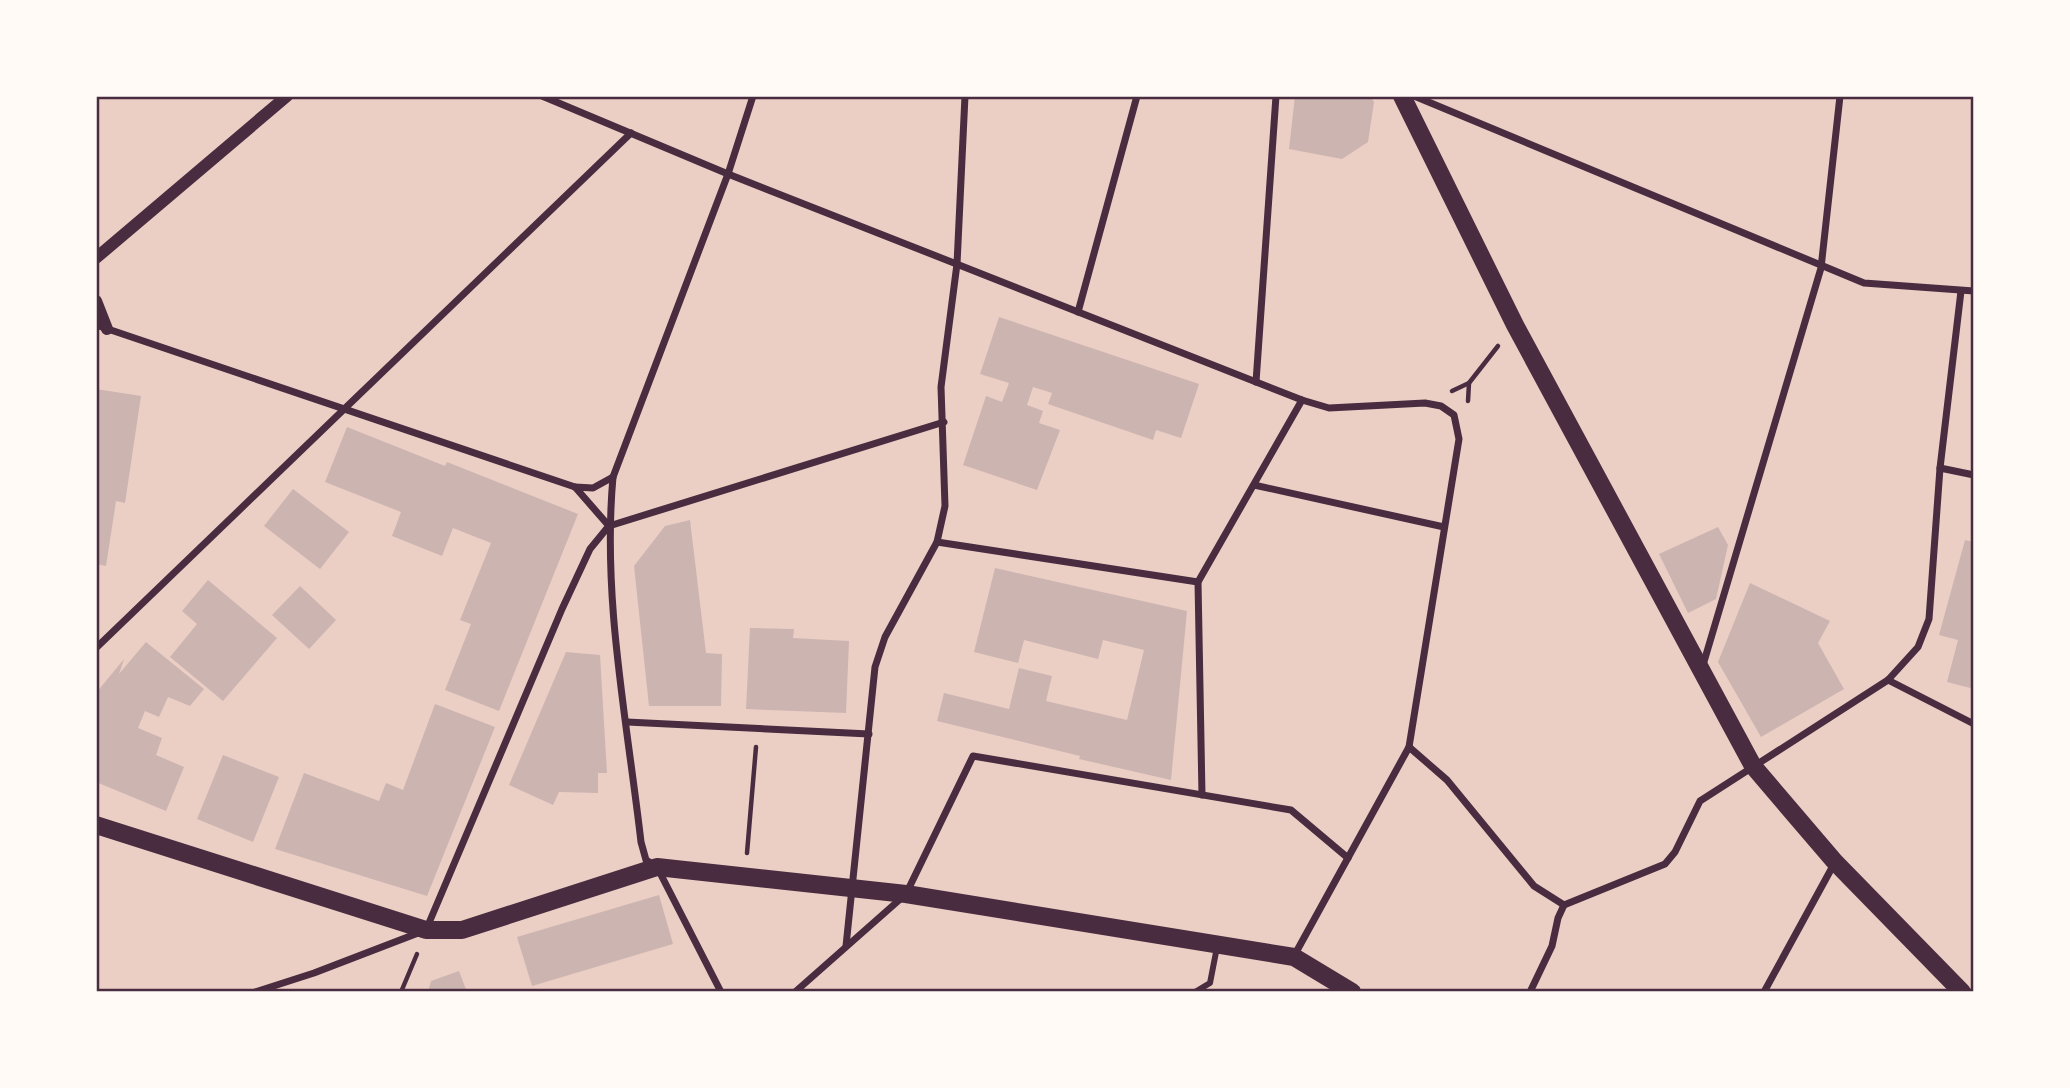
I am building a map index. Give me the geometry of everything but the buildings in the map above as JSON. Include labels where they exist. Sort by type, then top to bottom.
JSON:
[{"type":"main road","points":[[1402,96],[1515,325],[1752,766],[1835,862],[1962,992]]},
{"type":"main road","points":[[96,825],[426,930],[462,930],[657,867],[906,894],[1294,957],[1352,992]]},
{"type":"street","points":[[96,258],[287,96]]},
{"type":"street","points":[[542,96],[728,174],[1302,400],[1329,408],[1425,403],[1441,406],[1454,415],[1460,439],[1409,747],[1294,957]]},
{"type":"street","points":[[721,992],[657,867],[646,860],[641,842],[611,612],[609,526],[613,477],[728,174],[752,96]]},
{"type":"street","points":[[846,946],[875,667],[885,637],[937,542],[945,506],[941,387],[957,264],[965,96]]},
{"type":"street","points":[[1078,312],[1137,96]]},
{"type":"street","points":[[1256,382],[1276,96]]},
{"type":"street","points":[[1414,96],[1460,113],[1821,268],[1864,283],[1974,291]]},
{"type":"street","points":[[1701,672],[1821,268],[1840,96]]},
{"type":"street","points":[[96,648],[631,133]]},
{"type":"street","points":[[1530,992],[1552,946],[1558,918],[1564,905],[1665,864],[1675,852],[1700,801],[1888,680],[1918,647],[1929,619],[1940,468],[1961,291]]},
{"type":"street","points":[[96,301],[102,327],[575,487],[593,488],[613,477]]},
{"type":"street","points":[[1202,795],[1198,582],[1302,400]]},
{"type":"street","points":[[255,992],[314,973],[426,930],[562,609],[590,550],[609,526],[944,422]]},
{"type":"street","points":[[1940,468],[1974,475]]},
{"type":"street","points":[[1254,485],[1444,527]]},
{"type":"street","points":[[575,487],[609,526]]},
{"type":"street","points":[[937,542],[1198,582]]},
{"type":"street","points":[[1888,680],[1974,724]]},
{"type":"street","points":[[627,722],[869,734]]},
{"type":"street","points":[[1409,747],[1447,780],[1534,886],[1564,905]]},
{"type":"street","points":[[795,992],[906,894],[974,756],[1290,810],[1348,858]]},
{"type":"street","points":[[1764,992],[1835,862]]},
{"type":"street","points":[[1213,992],[1210,984],[1217,945]]},
{"type":"street","points":[[1195,992],[1210,984]]},
{"type":"path","points":[[1460,439],[1469,383],[1515,325]]},
{"type":"path","points":[[746,875],[757,728]]},
{"type":"path","points":[[401,992],[426,930]]},
{"type":"shaded area","points":[[96,96],[1974,96],[1974,992],[96,992]]}]
